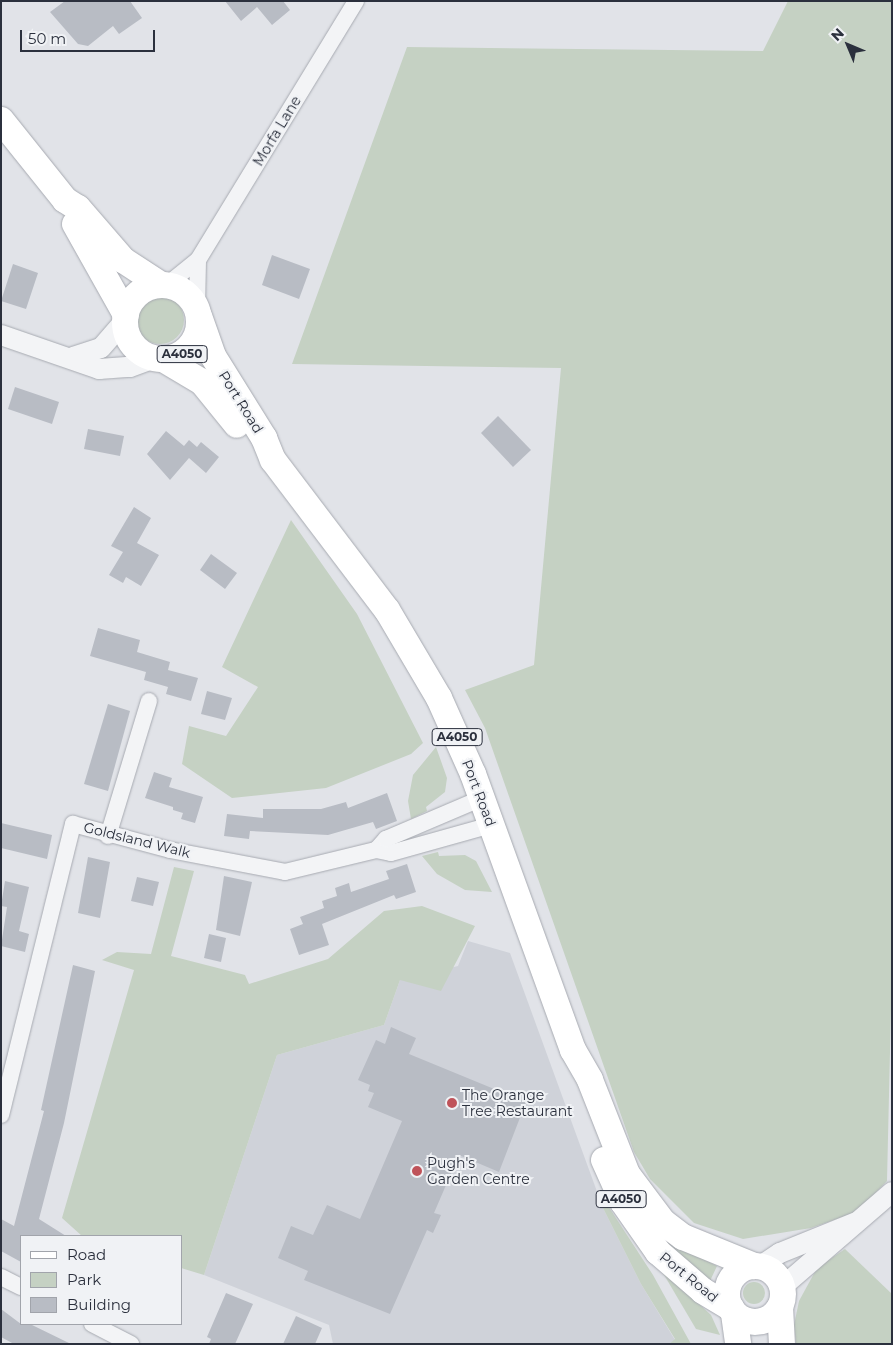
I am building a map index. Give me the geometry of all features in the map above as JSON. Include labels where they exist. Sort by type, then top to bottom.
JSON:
[{"type":"main road","name":"Port Road","points":[[1,120],[65,200],[125,318],[133,346],[202,382],[254,446],[273,460]]},
{"type":"main road","name":"Port Road","points":[[65,200],[78,208],[123,260],[164,285],[186,294],[198,312],[213,356],[264,438],[273,460],[387,610],[439,698],[482,798],[573,1050],[590,1080],[627,1174],[647,1203],[682,1237],[756,1266]]},
{"type":"main road","points":[[125,318],[138,293],[164,285]]},
{"type":"main road","name":"A4050","points":[[159,360],[178,357],[195,341],[198,312]]},
{"type":"main road","name":"Port Road","points":[[573,1050],[577,1084],[612,1180],[633,1219],[677,1270],[733,1311]]},
{"type":"main road","points":[[738,1344],[733,1311],[727,1293],[729,1283],[744,1268],[756,1266],[772,1272],[781,1297],[782,1344]]},
{"type":"main road","points":[[733,1311],[742,1320],[762,1322],[781,1297]]},
{"type":"street","name":"Morfa Lane","points":[[164,285],[198,260],[356,1]]},
{"type":"street","points":[[198,260],[198,312]]},
{"type":"street","points":[[73,357],[101,348],[125,318]]},
{"type":"street","points":[[1,335],[73,357],[78,363],[116,369],[159,360]]},
{"type":"street","points":[[108,836],[149,701]]},
{"type":"street","name":"Goldsland Walk","points":[[376,850],[386,839],[482,798]]},
{"type":"street","name":"Goldsland Walk","points":[[1,1115],[73,824],[108,836],[285,872],[376,850],[391,853],[491,825]]},
{"type":"street","points":[[781,1297],[854,1223],[892,1192]]},
{"type":"street","points":[[756,1266],[807,1240],[854,1223]]},
{"type":"street","points":[[1,1277],[20,1286]]},
{"type":"street","points":[[94,1325],[131,1344]]},
{"type":"shaded area","points":[[468,941],[510,953],[603,1208],[641,1284],[675,1340],[669,1344],[333,1344],[329,1325],[204,1275],[277,1055],[384,1025],[400,980],[458,966]]},
{"type":"green space","points":[[788,1],[892,1],[892,966],[887,1181],[857,1212],[811,1228],[743,1239],[694,1223],[650,1179],[634,1152],[485,728],[465,690],[534,665],[561,368],[292,364],[407,47],[763,51]]},
{"type":"green space","points":[[160,296],[169,298],[177,303],[182,311],[184,320],[182,329],[177,337],[169,342],[160,344],[151,342],[143,337],[138,329],[136,320],[138,311],[143,303],[151,298]]},
{"type":"green space","points":[[291,520],[357,614],[423,743],[411,754],[326,788],[232,798],[182,764],[189,726],[226,736],[258,687],[222,667]]},
{"type":"green space","points":[[436,747],[447,778],[445,792],[426,807],[427,811],[411,819],[408,801],[413,775]]},
{"type":"green space","points":[[438,852],[439,856],[465,855],[476,861],[492,892],[465,890],[437,874],[422,856]]},
{"type":"green space","points":[[174,867],[194,871],[171,956],[245,975],[249,984],[328,959],[384,911],[422,906],[475,926],[441,991],[400,980],[384,1025],[277,1055],[204,1275],[182,1268],[182,1235],[81,1235],[62,1218],[134,970],[102,960],[117,952],[151,954]]},
{"type":"green space","points":[[599,1192],[653,1275],[691,1344],[669,1344],[675,1339],[641,1284],[603,1208]]},
{"type":"green space","points":[[640,1210],[688,1251],[717,1266],[710,1281],[671,1253]]},
{"type":"green space","points":[[845,1249],[892,1294],[892,1344],[796,1344],[794,1325],[799,1301],[817,1268]]},
{"type":"green space","points":[[660,1268],[711,1315],[720,1335],[696,1329]]},
{"type":"green space","points":[[754,1282],[764,1289],[765,1293],[758,1303],[754,1304],[744,1297],[743,1293],[750,1283]]},
{"type":"building","points":[[65,1],[130,1],[142,18],[119,34],[113,26],[88,46],[78,44],[50,12]]},
{"type":"building","points":[[225,1],[283,1],[290,10],[272,25],[257,7],[241,21]]},
{"type":"building","points":[[272,255],[310,269],[299,299],[262,285]]},
{"type":"building","points":[[13,264],[38,273],[26,309],[1,301]]},
{"type":"building","points":[[15,387],[59,402],[52,424],[8,409]]},
{"type":"building","points":[[498,416],[531,450],[513,467],[481,433]]},
{"type":"building","points":[[88,429],[124,436],[120,456],[84,449]]},
{"type":"building","points":[[166,431],[184,446],[189,440],[197,447],[201,442],[219,457],[206,473],[189,458],[170,480],[147,454]]},
{"type":"building","points":[[134,507],[151,518],[137,543],[159,555],[141,586],[126,577],[123,583],[109,575],[123,552],[111,546]]},
{"type":"building","points":[[211,554],[237,573],[225,589],[200,570]]},
{"type":"building","points":[[98,628],[140,640],[137,652],[170,662],[168,670],[198,678],[191,701],[166,694],[168,687],[144,680],[146,672],[90,656]]},
{"type":"building","points":[[207,691],[232,698],[225,720],[201,714]]},
{"type":"building","points":[[108,704],[130,711],[108,791],[84,784]]},
{"type":"building","points":[[154,772],[172,778],[169,787],[203,797],[195,823],[181,819],[183,813],[173,810],[173,807],[145,798]]},
{"type":"building","points":[[387,793],[397,821],[376,829],[373,822],[328,835],[250,831],[249,839],[224,836],[227,814],[263,818],[263,809],[321,809],[346,802],[348,808]]},
{"type":"building","points":[[1,823],[52,835],[47,859],[1,848]]},
{"type":"building","points":[[88,857],[110,862],[100,918],[78,913]]},
{"type":"building","points":[[407,864],[416,892],[396,899],[394,895],[322,924],[329,945],[299,955],[290,929],[303,924],[300,917],[324,908],[322,901],[337,896],[335,888],[349,883],[351,892],[389,879],[386,871]]},
{"type":"building","points":[[224,876],[252,882],[240,936],[216,930]]},
{"type":"building","points":[[137,877],[159,882],[153,906],[131,901]]},
{"type":"building","points":[[5,881],[29,887],[19,931],[29,934],[25,952],[1,946],[7,907],[1,906]]},
{"type":"building","points":[[209,934],[226,938],[221,962],[204,958]]},
{"type":"building","points":[[73,965],[95,971],[64,1123],[39,1219],[64,1235],[20,1235],[20,1261],[1,1251],[1,1219],[14,1226],[44,1111],[41,1110]]},
{"type":"building","name":"Pugh's Garden Centre","points":[[391,1027],[416,1038],[409,1054],[526,1102],[499,1172],[459,1155],[434,1213],[441,1215],[433,1233],[427,1230],[390,1314],[304,1280],[308,1271],[278,1258],[291,1226],[313,1235],[327,1205],[360,1219],[402,1121],[368,1107],[374,1093],[368,1091],[370,1085],[358,1080],[376,1040],[385,1044]]},
{"type":"building","points":[[226,1293],[253,1304],[235,1344],[209,1344],[211,1339],[207,1337]]},
{"type":"building","points":[[1,1309],[20,1325],[32,1325],[71,1344],[14,1344],[1,1337]]},
{"type":"building","points":[[296,1316],[322,1328],[315,1344],[283,1344]]},
{"type":"place","name":"The Orange Tree Restaurant","points":[[452,1103]]},
{"type":"place","name":"Pugh's Garden Centre","points":[[417,1171]]}]
